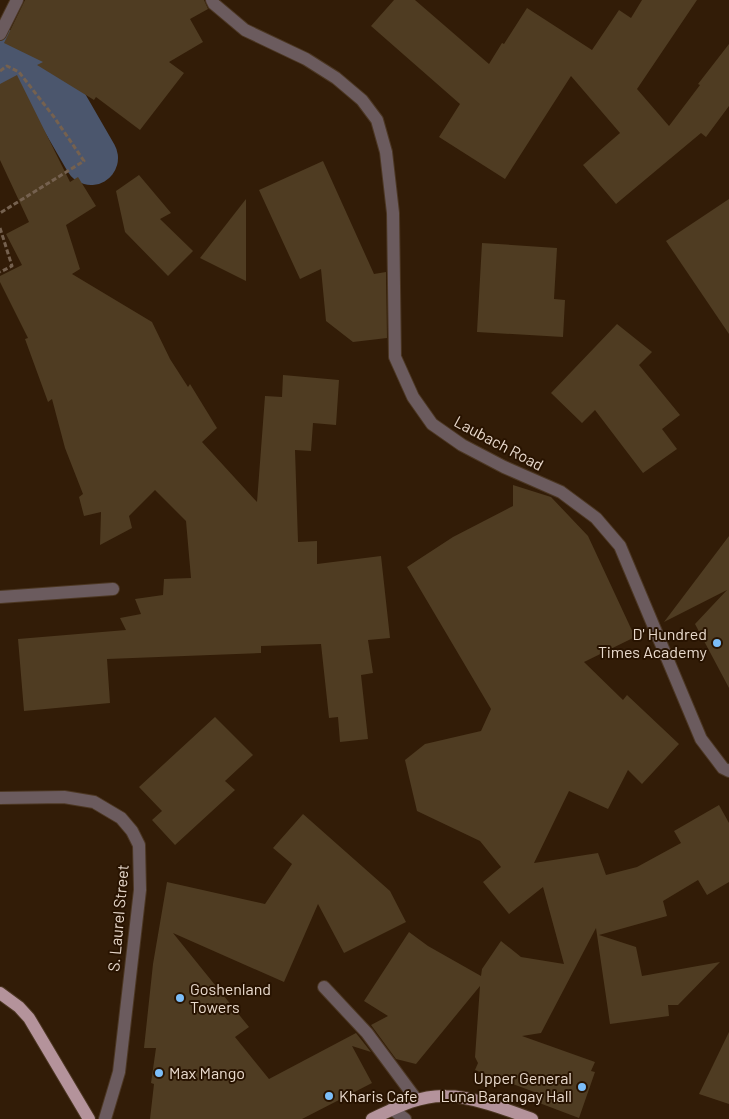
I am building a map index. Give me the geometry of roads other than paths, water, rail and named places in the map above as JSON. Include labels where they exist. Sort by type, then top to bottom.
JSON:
[{"type":"main road","points":[[0,993],[19,1007],[29,1018],[89,1119]]},
{"type":"main road","points":[[372,1119],[416,1100],[446,1096],[495,1106],[532,1119]]},
{"type":"street","points":[[0,34],[17,0]]},
{"type":"street","name":"Laubach Road","points":[[212,0],[214,4],[245,30],[306,59],[336,78],[362,100],[377,120],[386,152],[393,213],[395,356],[412,397],[432,424],[462,445],[504,467],[561,492],[596,518],[620,546],[701,739],[723,768],[729,771]]},
{"type":"street","points":[[0,597],[113,589]]},
{"type":"street","name":"S. Laurel Street","points":[[0,798],[64,796],[94,802],[121,818],[132,831],[139,845],[140,890],[119,1072],[105,1119]]},
{"type":"street","points":[[324,987],[367,1033],[416,1100]]},
{"type":"street","points":[[392,1109],[405,1119]]},
{"type":"waterway","points":[[0,55],[14,62],[61,106],[91,158]]},
{"type":"place","name":"D' Hundred Times Academy","points":[[717,643]]},
{"type":"place","name":"Goshenland Towers","points":[[180,998]]},
{"type":"place","name":"Max Mango","points":[[159,1073]]},
{"type":"place","name":"Upper General Luna Barangay Hall","points":[[582,1087]]},
{"type":"place","name":"Kharis Cafe","points":[[329,1096]]}]
